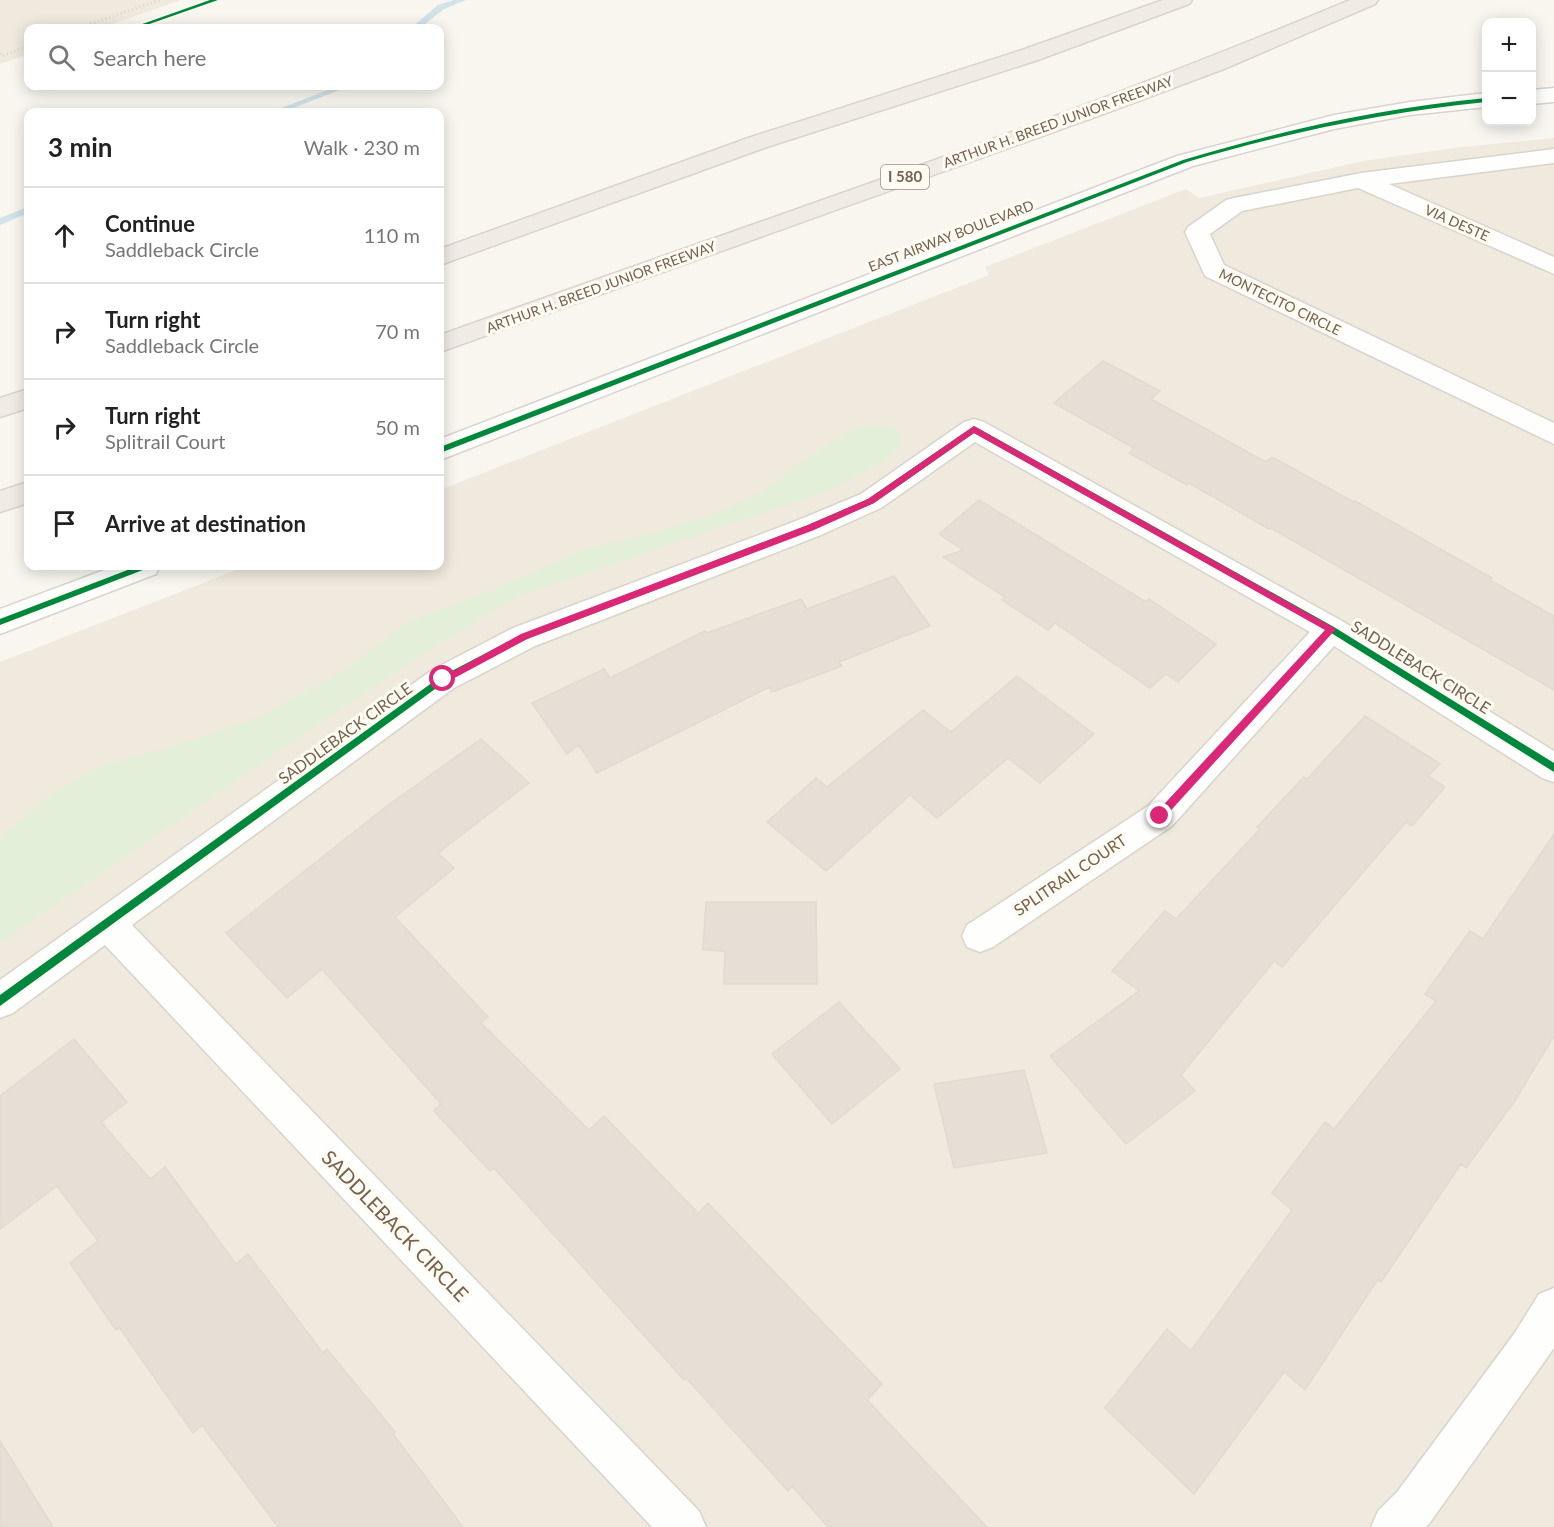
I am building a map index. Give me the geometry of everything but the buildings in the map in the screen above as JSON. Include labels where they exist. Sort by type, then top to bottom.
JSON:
[{"type":"highway","points":[[444,256],[759,142],[1030,56],[1182,0]]},
{"type":"highway","name":"ARTHUR H. BREED JUNIOR FREEWAY","points":[[444,344],[1090,111],[1227,59],[1368,0]]},
{"type":"highway","points":[[0,408],[24,399]]},
{"type":"highway","points":[[0,502],[24,493]]},
{"type":"street","points":[[1536,97],[1554,95]]},
{"type":"street","name":"EAST AIRWAY BOULEVARD","points":[[444,448],[1185,161],[1257,140],[1328,123],[1401,110],[1482,100]]},
{"type":"street","name":"MONTECITO CIRCLE","points":[[1554,156],[1361,180],[1234,205],[1197,232],[1214,270],[1554,434]]},
{"type":"street","name":"VIA DESTE","points":[[1361,180],[1554,266]]},
{"type":"street","name":"SADDLEBACK CIRCLE","points":[[0,1001],[443,679],[524,637],[811,527],[871,501],[974,429],[1331,629],[1554,768]]},
{"type":"street","points":[[0,622],[135,570]]},
{"type":"street","name":"SPLITRAIL COURT","points":[[980,936],[1160,816],[1331,629]]},
{"type":"street","name":"SADDLEBACK CIRCLE","points":[[108,924],[683,1527]]},
{"type":"street","points":[[1394,1527],[1413,1508],[1529,1349],[1554,1309]]},
{"type":"path","points":[[91,24],[160,0]]},
{"type":"path","points":[[0,54],[2,56],[24,48]]},
{"type":"shaded area","points":[[0,0],[181,0],[112,24],[24,24],[24,55],[0,64]]},
{"type":"shaded area","points":[[1554,138],[1554,1527],[0,1527],[0,662],[237,570],[444,570],[444,488],[989,275],[985,267],[1186,189],[1199,198],[1363,161],[1462,147]]},
{"type":"green space","points":[[876,425],[895,428],[902,444],[885,461],[831,490],[516,597],[444,641],[322,722],[0,943],[0,838],[48,796],[100,766],[169,748],[257,718],[345,670],[408,622],[497,588],[583,550],[659,532],[728,508],[764,491],[795,466],[852,429]]},
{"type":"waterway","points":[[420,24],[441,7],[462,0]]},
{"type":"waterway","points":[[287,108],[334,90]]},
{"type":"waterway","points":[[0,222],[24,212]]},
{"type":"cycle path","points":[[146,24],[215,0]]},
{"type":"cycle path","points":[[444,448],[1185,161],[1334,122],[1410,109],[1482,100]]},
{"type":"cycle path","points":[[0,1001],[443,679],[524,637],[811,527],[871,501],[974,429],[1331,629],[1554,768]]},
{"type":"cycle path","points":[[0,622],[135,570]]},
{"type":"route","points":[[443,679],[524,637],[811,527],[871,501],[974,429],[1331,629],[1160,816]]}]
